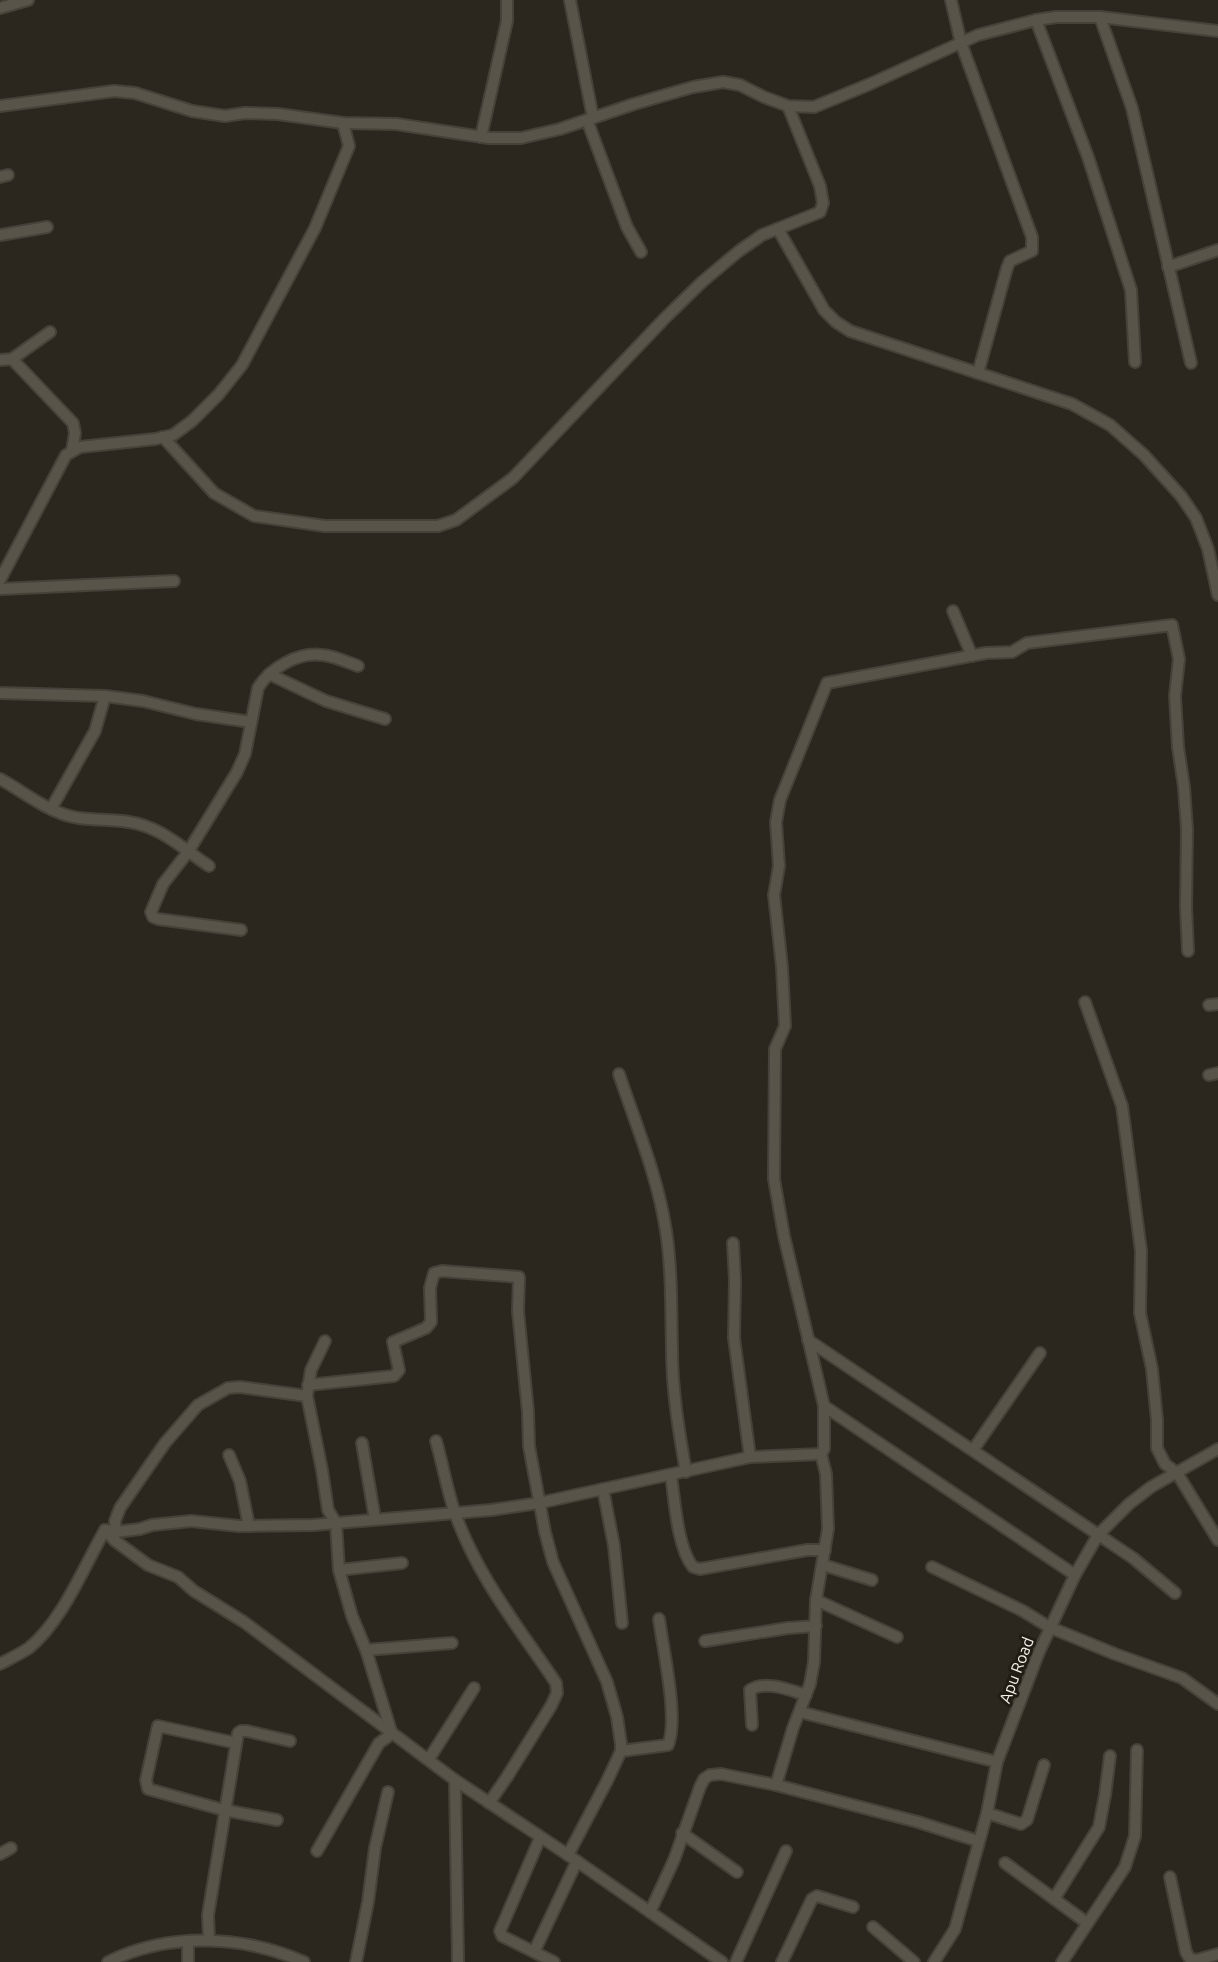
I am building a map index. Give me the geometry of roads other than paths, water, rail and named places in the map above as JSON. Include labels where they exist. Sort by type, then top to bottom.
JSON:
[{"type":"street","points":[[0,8],[28,0]]},
{"type":"street","points":[[481,137],[507,21],[507,0]]},
{"type":"street","points":[[570,0],[590,119],[627,227],[641,252]]},
{"type":"street","points":[[951,0],[961,43],[1032,237],[1032,251],[1010,261],[1007,268],[978,373]]},
{"type":"street","points":[[0,106],[114,91],[135,93],[192,111],[225,116],[245,113],[278,114],[343,123],[396,124],[481,137],[521,138],[693,87],[723,82],[740,85],[788,106],[814,106],[978,36],[1036,20],[1056,17],[1100,17],[1218,31]]},
{"type":"street","points":[[1100,17],[1132,108],[1191,363]]},
{"type":"street","points":[[1036,20],[1088,157],[1131,290],[1135,362]]},
{"type":"street","points":[[163,437],[214,493],[254,516],[325,526],[438,526],[456,520],[513,478],[702,282],[762,235],[820,212],[823,203],[820,186],[788,106]]},
{"type":"street","points":[[0,580],[63,459],[80,447],[173,435],[192,421],[219,394],[247,357],[315,228],[338,176],[349,146],[343,123]]},
{"type":"street","points":[[0,235],[47,227]]},
{"type":"street","points":[[778,229],[824,310],[850,331],[1072,404],[1110,425],[1144,454],[1181,496],[1196,518],[1208,549],[1218,595]]},
{"type":"street","points":[[1168,267],[1218,250]]},
{"type":"street","points":[[50,332],[6,360],[73,423],[75,433],[72,451]]},
{"type":"street","points":[[0,589],[174,581]]},
{"type":"street","points":[[953,611],[972,656]]},
{"type":"street","points":[[776,1785],[793,1728],[810,1684],[814,1662],[816,1600],[825,1551],[828,1496],[821,1454],[824,1449],[824,1406],[784,1236],[774,1179],[775,1049],[785,1026],[782,967],[774,895],[779,866],[776,822],[780,800],[828,683],[986,653],[1012,652],[1027,643],[1172,625],[1179,659],[1175,696],[1178,747],[1188,830],[1186,907],[1188,951]]},
{"type":"street","points":[[241,930],[177,923],[153,917],[151,912],[163,884],[188,852],[237,772],[245,754],[258,688],[269,674],[294,659],[320,654],[358,666]]},
{"type":"street","points":[[269,674],[326,701],[385,719]]},
{"type":"street","points":[[0,693],[105,696],[251,722]]},
{"type":"street","points":[[51,809],[95,731],[105,696]]},
{"type":"street","points":[[0,779],[62,814],[78,818],[130,822],[157,830],[210,867]]},
{"type":"street","points":[[1085,1002],[1122,1106],[1141,1251],[1140,1312],[1152,1369],[1157,1448],[1165,1464],[1177,1473],[1218,1540]]},
{"type":"street","points":[[619,1074],[658,1191],[667,1232],[675,1400],[686,1472]]},
{"type":"street","points":[[732,1243],[735,1280],[734,1338],[750,1457]]},
{"type":"street","points":[[0,1664],[28,1648],[47,1629],[111,1531],[120,1508],[165,1443],[198,1405],[228,1389],[240,1387],[308,1391],[394,1376],[399,1370],[393,1342],[426,1328],[431,1323],[430,1288],[434,1273],[442,1271],[519,1277],[518,1311],[529,1446],[539,1503],[553,1562],[607,1683],[617,1717],[621,1751],[573,1858],[535,1956]]},
{"type":"street","points":[[808,1340],[1133,1558],[1175,1593]]},
{"type":"street","points":[[325,1341],[311,1370],[308,1391],[328,1510],[336,1523],[339,1570],[352,1617],[366,1650],[392,1734]]},
{"type":"street","points":[[973,1450],[1040,1353]]},
{"type":"street","points":[[824,1406],[1075,1575]]},
{"type":"street","points":[[436,1441],[455,1513],[486,1580],[555,1683],[557,1693],[489,1803]]},
{"type":"street","points":[[362,1443],[375,1519]]},
{"type":"street","name":"Apu Road","points":[[934,1962],[955,1929],[987,1813],[997,1762],[1049,1627],[1075,1575],[1098,1535],[1129,1504],[1151,1487],[1218,1449]]},
{"type":"street","points":[[111,1531],[191,1521],[249,1526],[336,1523],[455,1513],[539,1503],[750,1457],[821,1454]]},
{"type":"street","points":[[229,1455],[240,1481],[249,1526]]},
{"type":"street","points":[[671,1476],[682,1541],[693,1567],[700,1569],[807,1550],[825,1551]]},
{"type":"street","points":[[603,1489],[614,1546],[622,1623]]},
{"type":"street","points":[[111,1531],[114,1540],[148,1564],[178,1577],[194,1591],[244,1622],[455,1780],[573,1858],[722,1962]]},
{"type":"street","points":[[339,1570],[402,1563]]},
{"type":"street","points":[[823,1565],[872,1580]]},
{"type":"street","points":[[932,1567],[1023,1611],[1049,1627],[1182,1678],[1218,1704]]},
{"type":"street","points":[[816,1600],[897,1637]]},
{"type":"street","points":[[621,1751],[658,1748],[668,1745],[670,1740],[671,1714],[659,1619]]},
{"type":"street","points":[[705,1641],[816,1626]]},
{"type":"street","points":[[366,1650],[452,1643]]},
{"type":"street","points":[[752,1725],[750,1690],[757,1686],[784,1689],[806,1695]]},
{"type":"street","points":[[429,1759],[474,1688]]},
{"type":"street","points":[[800,1712],[997,1762]]},
{"type":"street","points":[[236,1743],[158,1726],[147,1780],[148,1789],[152,1792],[224,1810],[277,1820]]},
{"type":"street","points":[[209,1940],[208,1915],[238,1733],[241,1731],[290,1741]]},
{"type":"street","points":[[317,1851],[380,1743],[392,1734]]},
{"type":"street","points":[[1062,1962],[1125,1867],[1135,1836],[1137,1750]]},
{"type":"street","points":[[1054,1899],[1098,1827],[1110,1755]]},
{"type":"street","points":[[987,1813],[1021,1824],[1027,1820],[1044,1766]]},
{"type":"street","points":[[650,1912],[674,1860],[700,1787],[704,1779],[710,1775],[721,1774],[776,1785],[918,1822],[978,1841]]},
{"type":"street","points":[[455,1780],[458,1962]]},
{"type":"street","points":[[356,1962],[368,1902],[377,1837],[388,1792]]},
{"type":"street","points":[[682,1833],[737,1872]]},
{"type":"street","points":[[540,1838],[500,1931],[502,1936],[535,1956],[554,1962]]},
{"type":"street","points":[[0,1854],[10,1848]]},
{"type":"street","points":[[736,1962],[786,1851]]},
{"type":"street","points":[[1005,1863],[1087,1923]]},
{"type":"street","points":[[1170,1877],[1186,1952],[1190,1959],[1197,1960],[1218,1954]]},
{"type":"street","points":[[782,1962],[812,1899],[817,1896],[852,1907]]},
{"type":"street","points":[[873,1927],[914,1962]]},
{"type":"street","points":[[108,1962],[146,1948],[209,1940],[241,1944],[304,1962]]},
{"type":"street","points":[[188,1942],[188,1962]]}]
